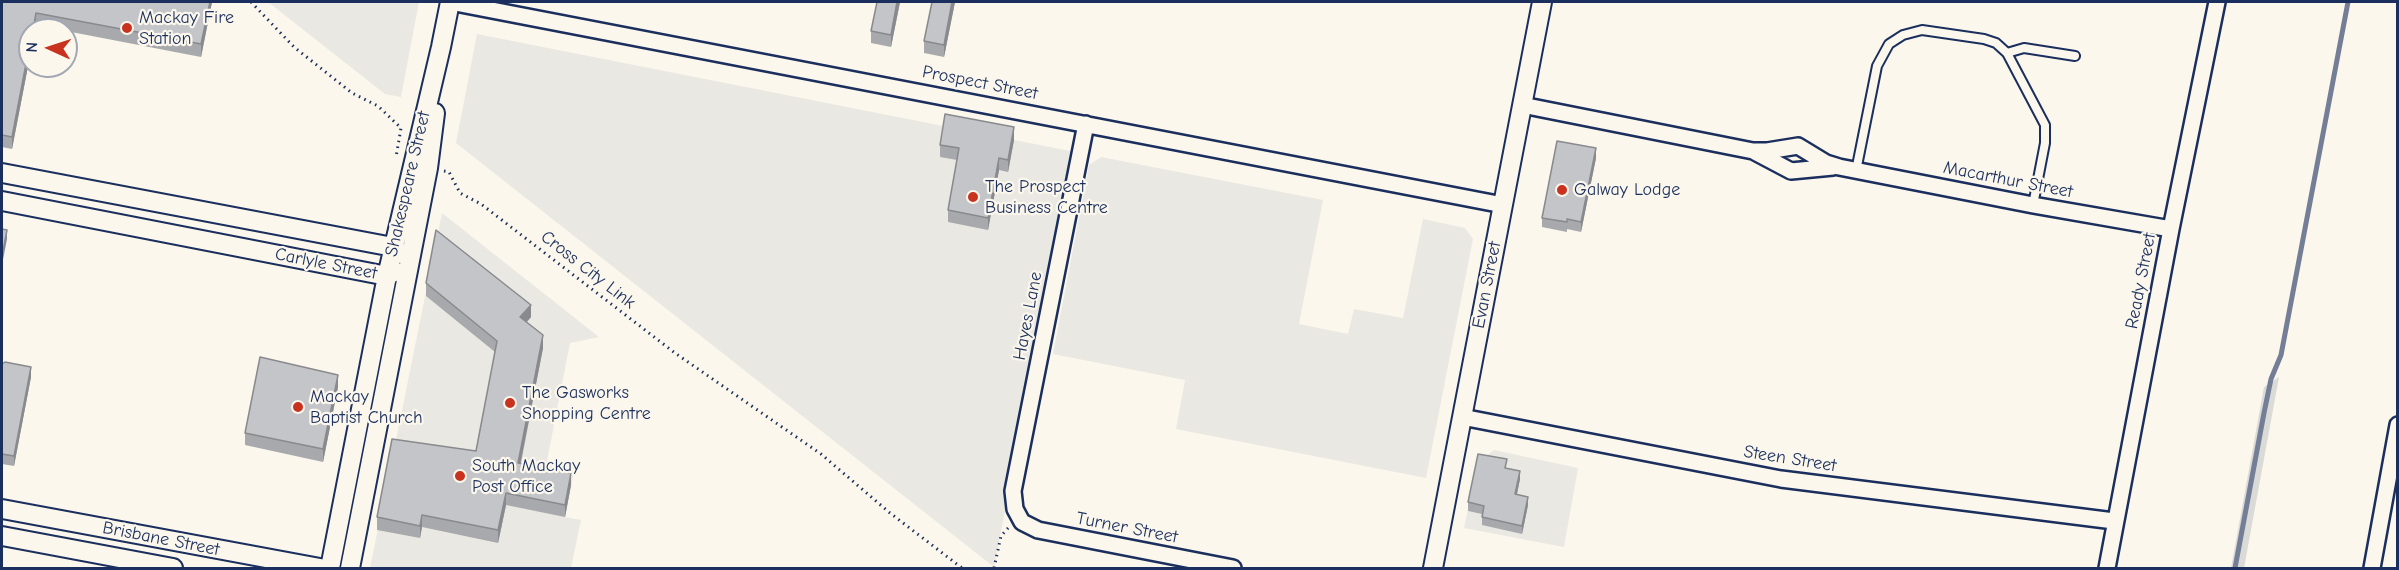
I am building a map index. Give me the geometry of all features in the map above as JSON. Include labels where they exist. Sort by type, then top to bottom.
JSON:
[{"type":"street","name":"Shakespeare Street","points":[[330,568],[393,247],[450,2]]},
{"type":"street","name":"Prospect Street","points":[[450,2],[1503,205]]},
{"type":"street","name":"Evan Street","points":[[1433,568],[1542,2]]},
{"type":"street","name":"Ready Street","points":[[2107,568],[2170,229],[2217,2]]},
{"type":"street","name":"Shakespeare Street","points":[[350,568],[428,168],[441,47]]},
{"type":"street","name":"Macarthur Street","points":[[1522,105],[1746,149],[1763,151],[1798,146],[1826,163],[1856,171],[2170,229]]},
{"type":"street","name":"Hayes Lane","points":[[1018,516],[1013,492],[1086,124]]},
{"type":"street","name":"Macarthur Street","points":[[1746,149],[1767,157],[1791,171],[1839,167]]},
{"type":"street","name":"Carlyle Street","points":[[2,173],[393,247],[410,262],[387,276],[2,201]]},
{"type":"street","points":[[350,268],[355,240]]},
{"type":"street","name":"Steen Street","points":[[1462,417],[1781,479],[2114,521]]},
{"type":"street","points":[[2372,568],[2397,425]]},
{"type":"street","name":"Brisbane Street","points":[[2,509],[291,566],[320,568]]},
{"type":"street","name":"Turner Street","points":[[1018,516],[1028,526],[1038,531],[1233,568]]},
{"type":"street","name":"Brisbane Street","points":[[2,536],[173,568]]},
{"type":"lane","points":[[1856,171],[1877,66],[1883,52],[1893,40],[1909,32],[1929,30],[1989,40],[2007,53],[2046,128],[2033,205]]},
{"type":"lane","points":[[2007,53],[2020,48],[2028,48],[2075,56]]},
{"type":"path","points":[[251,2],[294,47],[352,93],[378,106],[401,128],[395,160]]},
{"type":"path","name":"Cross City Link","points":[[428,168],[449,172],[460,193],[481,204],[675,353],[821,454],[890,513],[962,568]]},
{"type":"path","points":[[994,568],[1001,536],[1018,516]]},
{"type":"shaded area","points":[[268,2],[419,2],[401,97],[385,94]]},
{"type":"shaded area","points":[[477,34],[1075,152],[994,567],[456,143]]},
{"type":"shaded area","points":[[1101,157],[1323,200],[1299,324],[1348,334],[1354,309],[1403,318],[1423,219],[1465,228],[1473,239],[1426,478],[1176,429],[1185,380],[1053,354],[1089,165]]},
{"type":"shaded area","points":[[442,213],[599,337],[570,343],[547,461],[575,467],[565,517],[581,520],[571,568],[370,568]]},
{"type":"shaded area","points":[[2279,377],[2244,568],[2231,568],[2264,387]]},
{"type":"shaded area","points":[[1494,450],[1578,468],[1564,547],[1464,528],[1478,462]]},
{"type":"building","name":"Mackay Fire Station","points":[[2,2],[210,2],[201,44],[78,21],[78,18],[63,18],[36,13],[35,18],[18,18],[18,78],[23,78],[12,137],[2,135]]},
{"type":"building","points":[[877,2],[897,2],[891,35],[871,31]]},
{"type":"building","points":[[932,2],[952,2],[944,45],[924,41]]},
{"type":"building","name":"The Prospect Business Centre","points":[[945,114],[1014,127],[1008,160],[999,158],[988,218],[948,210],[959,148],[940,145]]},
{"type":"building","name":"Galway Lodge","points":[[1557,141],[1596,148],[1581,222],[1542,218]]},
{"type":"building","points":[[2,229],[7,230],[2,256]]},
{"type":"building","name":"The Gasworks Shopping Centre","points":[[436,230],[531,305],[520,317],[543,335],[518,463],[571,473],[565,505],[506,493],[498,530],[422,515],[420,526],[377,517],[392,439],[476,451],[497,341],[426,283]]},
{"type":"building","points":[[260,357],[338,375],[323,449],[245,433]]},
{"type":"building","points":[[5,362],[31,367],[14,456],[2,454],[2,364]]},
{"type":"building","points":[[1478,454],[1507,459],[1505,468],[1520,471],[1515,494],[1528,497],[1522,526],[1482,517],[1484,506],[1468,502]]},
{"type":"waterway","points":[[2235,568],[2271,379],[2281,355],[2348,2]]},
{"type":"place","name":"Mackay Fire Station","points":[[127,28]]},
{"type":"place","name":"Galway Lodge","points":[[1562,190]]},
{"type":"place","name":"The Prospect Business Centre","points":[[973,197]]},
{"type":"place","name":"The Gasworks Shopping Centre","points":[[510,403]]},
{"type":"place","name":"Mackay Baptist Church","points":[[298,407]]},
{"type":"place","name":"South Mackay Post Office","points":[[460,476]]}]
